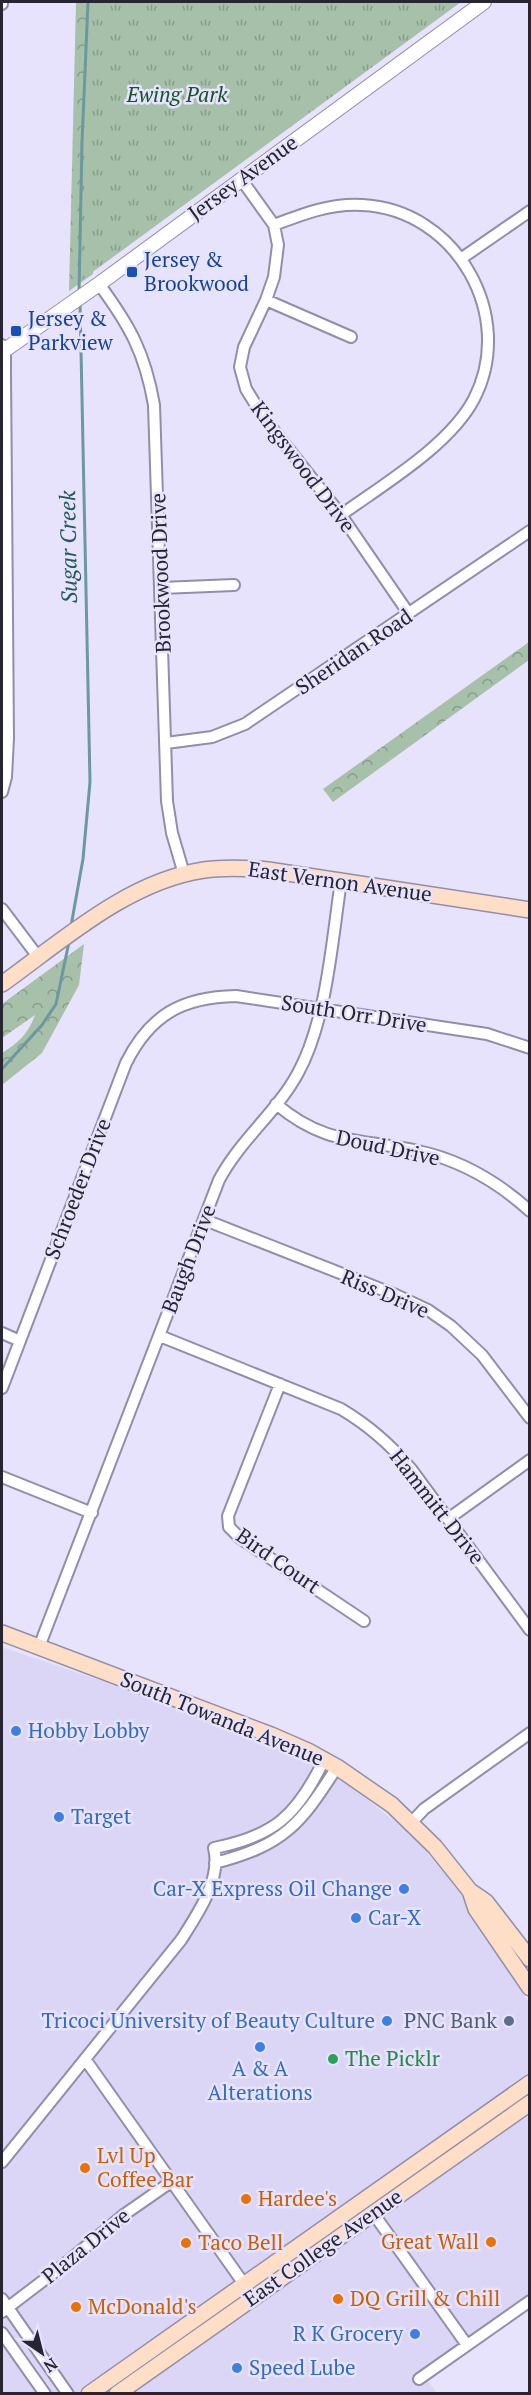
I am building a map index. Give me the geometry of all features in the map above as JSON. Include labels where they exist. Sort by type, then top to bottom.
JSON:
[{"type":"main road","name":"East Vernon Avenue","points":[[2,984],[102,913],[139,891],[184,874],[203,870],[244,868],[530,910]]},
{"type":"main road","name":"South Towanda Avenue","points":[[2,1633],[271,1735],[330,1764],[364,1784],[411,1823],[435,1847],[470,1891],[486,1902],[530,1959]]},
{"type":"main road","name":"South Towanda Avenue","points":[[470,1891],[476,1909],[530,1988]]},
{"type":"main road","name":"East College Avenue","points":[[89,2394],[530,2083]]},
{"type":"main road","name":"East College Avenue","points":[[117,2394],[244,2307],[530,2103]]},
{"type":"main road","points":[[244,2307],[243,2298],[248,2289],[292,2256],[309,2238]]},
{"type":"street","name":"Jersey Avenue","points":[[2,349],[96,286],[484,2]]},
{"type":"street","points":[[241,179],[274,225],[331,207],[375,206],[402,213],[427,226],[448,243],[462,258],[480,292],[487,326],[485,364],[474,398],[461,420],[445,437],[341,515]]},
{"type":"street","points":[[462,258],[530,211]]},
{"type":"street","name":"Kingswood Drive","points":[[274,225],[277,237],[276,266],[266,300],[244,347],[240,367],[243,381],[264,418],[341,515],[410,614]]},
{"type":"street","name":"Brookwood Drive","points":[[96,286],[132,332],[150,379],[156,431],[169,818],[184,874]]},
{"type":"street","points":[[266,300],[351,337]]},
{"type":"street","points":[[2,349],[8,738],[6,777],[2,792]]},
{"type":"street","name":"Sheridan Road","points":[[166,743],[212,737],[245,724],[530,531]]},
{"type":"street","points":[[162,588],[234,585]]},
{"type":"street","name":"Baugh Drive","points":[[39,1647],[214,1193],[226,1167],[287,1090],[312,1042],[320,1008],[341,881]]},
{"type":"street","points":[[2,909],[40,957]]},
{"type":"street","name":"South Orr Drive","points":[[177,1007],[208,997],[236,996],[487,1034],[530,1048]]},
{"type":"street","name":"Schroeder Drive","points":[[2,1388],[126,1063],[139,1040],[151,1026],[177,1007]]},
{"type":"street","name":"Doud Drive","points":[[276,1104],[299,1122],[329,1136],[416,1150],[453,1161],[493,1182],[530,1211]]},
{"type":"street","name":"Riss Drive","points":[[205,1220],[429,1310],[452,1326],[482,1355],[530,1418]]},
{"type":"street","points":[[2,1333],[20,1341]]},
{"type":"street","name":"Hammitt Drive","points":[[160,1336],[341,1409],[379,1436],[406,1463],[530,1630]]},
{"type":"street","name":"Bird Court","points":[[280,1384],[227,1521],[229,1527],[240,1538],[364,1621]]},
{"type":"street","points":[[448,1519],[530,1460]]},
{"type":"street","points":[[2,1477],[92,1513]]},
{"type":"street","points":[[411,1823],[424,1809],[530,1733]]},
{"type":"street","points":[[2,2162],[184,1935],[212,1880],[215,1863],[214,1848],[249,1839],[279,1822],[302,1799],[330,1764]]},
{"type":"street","points":[[215,1863],[246,1855],[278,1839],[309,1810],[330,1764]]},
{"type":"street","points":[[85,2059],[244,2284]]},
{"type":"street","name":"Plaza Drive","points":[[3,2306],[65,2264],[125,2214],[171,2182]]},
{"type":"street","points":[[373,2213],[467,2345]]},
{"type":"street","points":[[419,2379],[530,2301]]},
{"type":"street","points":[[3,2306],[68,2394]]},
{"type":"street","points":[[2,2332],[45,2394]]},
{"type":"shaded area","points":[[2,1647],[114,1685],[285,1750],[350,1786],[397,1823],[449,1878],[469,1905],[530,2005],[529,2076],[79,2393],[2,2394]]},
{"type":"shaded area","points":[[529,2110],[529,2294],[421,2371],[437,2393],[127,2394]]},
{"type":"green space","points":[[76,2],[96,2],[93,274],[69,291]]},
{"type":"green space","name":"Ewing Park","points":[[88,2],[461,2],[79,282]]},
{"type":"green space","points":[[529,642],[529,660],[333,802],[323,789]]},
{"type":"green space","points":[[84,944],[79,985],[42,1053],[2,1085],[2,1053],[22,1037],[35,1015],[2,1038],[2,1004]]},
{"type":"waterway","name":"Sugar Creek","points":[[79,292],[88,2]]},
{"type":"waterway","name":"Sugar Creek","points":[[71,926],[83,859],[90,782],[80,302]]},
{"type":"waterway","name":"Sugar Creek","points":[[2,1069],[42,1025],[56,1004],[69,942]]},
{"type":"place","name":"Jersey & Brookwood","points":[[132,272]]},
{"type":"place","name":"Jersey & Parkview","points":[[16,331]]},
{"type":"place","name":"Hobby Lobby","points":[[16,1731]]},
{"type":"place","name":"Target","points":[[59,1817]]},
{"type":"place","name":"Car-X Express Oil Change","points":[[404,1889]]},
{"type":"place","name":"Car-X","points":[[356,1918]]},
{"type":"place","name":"Tricoci University of Beauty Culture","points":[[387,2021]]},
{"type":"place","name":"PNC Bank","points":[[509,2021]]},
{"type":"place","name":"A & A Alterations","points":[[260,2047]]},
{"type":"place","name":"The Picklr","points":[[333,2059]]},
{"type":"place","name":"Lvl Up Coffee Bar","points":[[85,2168]]},
{"type":"place","name":"Hardee's","points":[[246,2199]]},
{"type":"place","name":"Great Wall","points":[[491,2242]]},
{"type":"place","name":"Taco Bell","points":[[186,2243]]},
{"type":"place","name":"DQ Grill & Chill","points":[[338,2299]]},
{"type":"place","name":"McDonald's","points":[[76,2307]]},
{"type":"place","name":"R K Grocery","points":[[415,2334]]},
{"type":"place","name":"Speed Lube","points":[[237,2368]]}]
